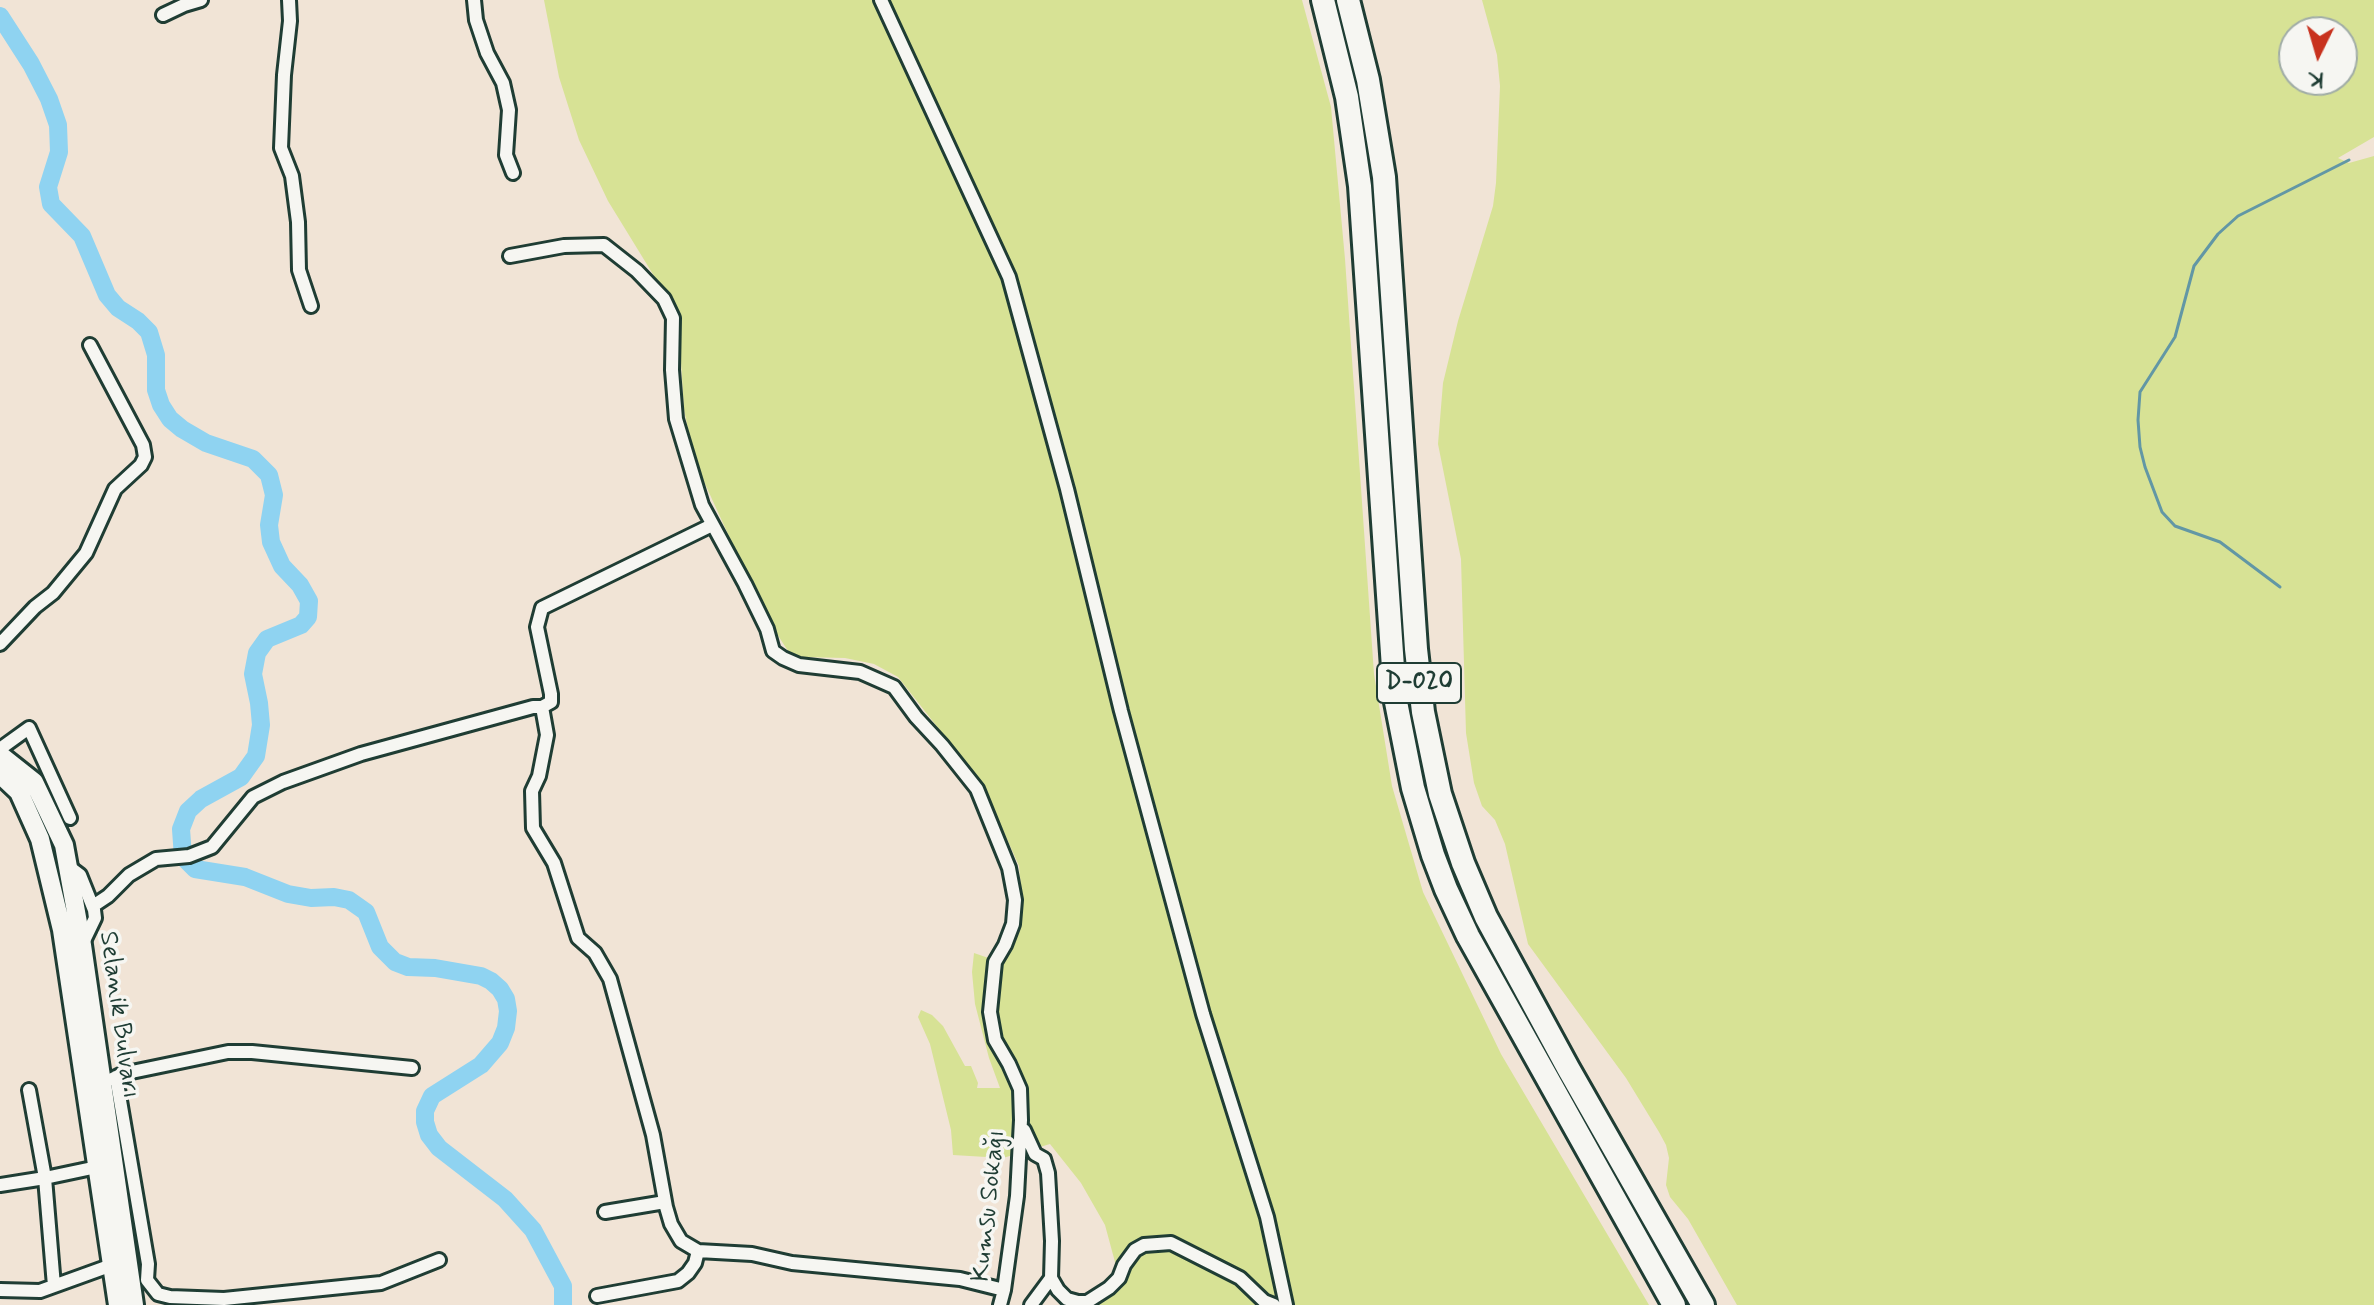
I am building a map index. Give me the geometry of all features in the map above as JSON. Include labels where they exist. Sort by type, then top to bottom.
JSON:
[{"type":"highway","name":"D-020","points":[[1323,0],[1340,65],[1357,161],[1394,686],[1401,738],[1413,788],[1437,866],[1468,936],[1674,1305]]},
{"type":"highway","name":"D-020","points":[[1348,0],[1368,80],[1384,177],[1416,649],[1425,724],[1440,794],[1463,863],[1491,926],[1703,1305]]},
{"type":"main road","name":"Selanik Bulvarı","points":[[0,752],[34,782],[64,845],[82,945],[97,1167],[118,1305]]},
{"type":"main road","name":"Selanik Bulvarı","points":[[0,774],[19,792],[40,839],[90,1062],[109,1081],[134,1305]]},
{"type":"street","points":[[163,15],[201,0]]},
{"type":"street","points":[[289,0],[281,148],[292,176],[298,222],[299,270],[311,306]]},
{"type":"street","points":[[474,0],[487,53],[503,83],[509,110],[506,155],[513,173]]},
{"type":"street","points":[[881,0],[1009,277],[1067,489],[1121,711],[1203,1014],[1267,1217],[1286,1305]]},
{"type":"street","points":[[510,256],[564,246],[604,245],[637,271],[664,299],[673,318],[672,370],[676,419],[702,505],[767,629],[773,651],[799,665],[860,672],[894,687],[977,789],[1009,868],[1015,900],[1013,924],[995,962],[990,1012],[995,1040],[1020,1089],[1021,1120]]},
{"type":"street","points":[[0,644],[53,593],[86,553],[115,489],[141,465],[145,457],[143,445],[90,345]]},
{"type":"street","points":[[93,906],[156,859],[189,856],[212,847],[253,797],[283,782],[361,754],[542,707],[551,702],[537,627],[542,608],[712,525]]},
{"type":"street","points":[[542,707],[547,735],[539,776],[532,791],[533,828],[554,863],[578,938],[595,953],[610,979],[653,1135],[665,1202],[671,1224],[681,1241],[698,1251],[752,1254],[792,1263],[960,1279],[1004,1290]]},
{"type":"street","points":[[0,752],[29,728],[70,818]]},
{"type":"street","points":[[68,866],[80,875],[93,906],[95,918],[82,945]]},
{"type":"street","points":[[412,1068],[228,1052],[122,1074],[109,1081],[148,1264],[147,1280],[158,1294],[224,1299],[381,1283],[439,1260]]},
{"type":"street","points":[[29,1090],[45,1178],[54,1286]]},
{"type":"street","name":"Kumsu Sokağı","points":[[1021,1120],[1027,1139],[1035,1154],[1044,1159],[1048,1173],[1051,1278]]},
{"type":"street","name":"Kumsu Sokağı","points":[[1000,1305],[1017,1196],[1021,1120]]},
{"type":"street","points":[[0,1185],[97,1167]]},
{"type":"street","points":[[605,1212],[665,1202]]},
{"type":"street","points":[[1031,1305],[1051,1278],[1067,1299],[1087,1302],[1119,1278],[1135,1250],[1144,1245],[1171,1243],[1240,1278],[1264,1301],[1274,1305]]},
{"type":"street","points":[[597,1296],[678,1281],[695,1263],[698,1251]]},
{"type":"street","points":[[0,1290],[40,1291],[112,1265]]},
{"type":"green space","points":[[544,0],[1302,0],[1331,107],[1345,259],[1374,674],[1392,786],[1423,892],[1501,1054],[1649,1305],[1096,1305],[1122,1288],[1105,1225],[1081,1183],[1050,1144],[1003,1158],[953,1155],[951,1130],[930,1044],[918,1017],[921,1010],[932,1015],[943,1026],[965,1066],[971,1066],[977,1088],[1000,1088],[975,1004],[972,972],[974,953],[1003,963],[1012,946],[1023,908],[1019,866],[983,785],[898,677],[874,664],[845,658],[790,654],[766,617],[695,462],[684,410],[678,315],[608,201],[579,140],[559,77]]},
{"type":"green space","points":[[1482,0],[2374,0],[2374,137],[2338,158],[2349,163],[2374,156],[2374,1305],[1737,1305],[1688,1219],[1670,1197],[1666,1185],[1669,1158],[1659,1132],[1626,1078],[1528,944],[1505,844],[1495,820],[1482,806],[1474,783],[1466,733],[1461,559],[1438,444],[1443,383],[1458,321],[1493,206],[1500,86],[1497,55]]},
{"type":"waterway","points":[[0,16],[31,64],[58,125],[59,152],[48,187],[51,204],[82,236],[107,295],[118,308],[149,332],[156,355],[156,390],[170,419],[206,443],[253,459],[269,475],[274,495],[269,525],[271,542],[282,566],[300,585],[309,601],[308,617],[301,625],[267,639],[257,653],[253,674],[261,725],[256,756],[241,777],[201,799],[188,811],[181,829],[183,857],[195,869],[245,877],[288,894],[349,900],[366,912],[380,947],[395,962],[408,967],[481,976],[500,989],[508,1011],[500,1043],[481,1065],[432,1096],[425,1111],[425,1122],[429,1135],[439,1148],[505,1199],[533,1230],[563,1286],[563,1305]]},
{"type":"waterway","points":[[2280,587],[2220,542],[2175,526],[2162,512],[2140,447],[2140,392],[2175,337],[2194,266],[2218,234],[2238,216],[2349,160]]}]
